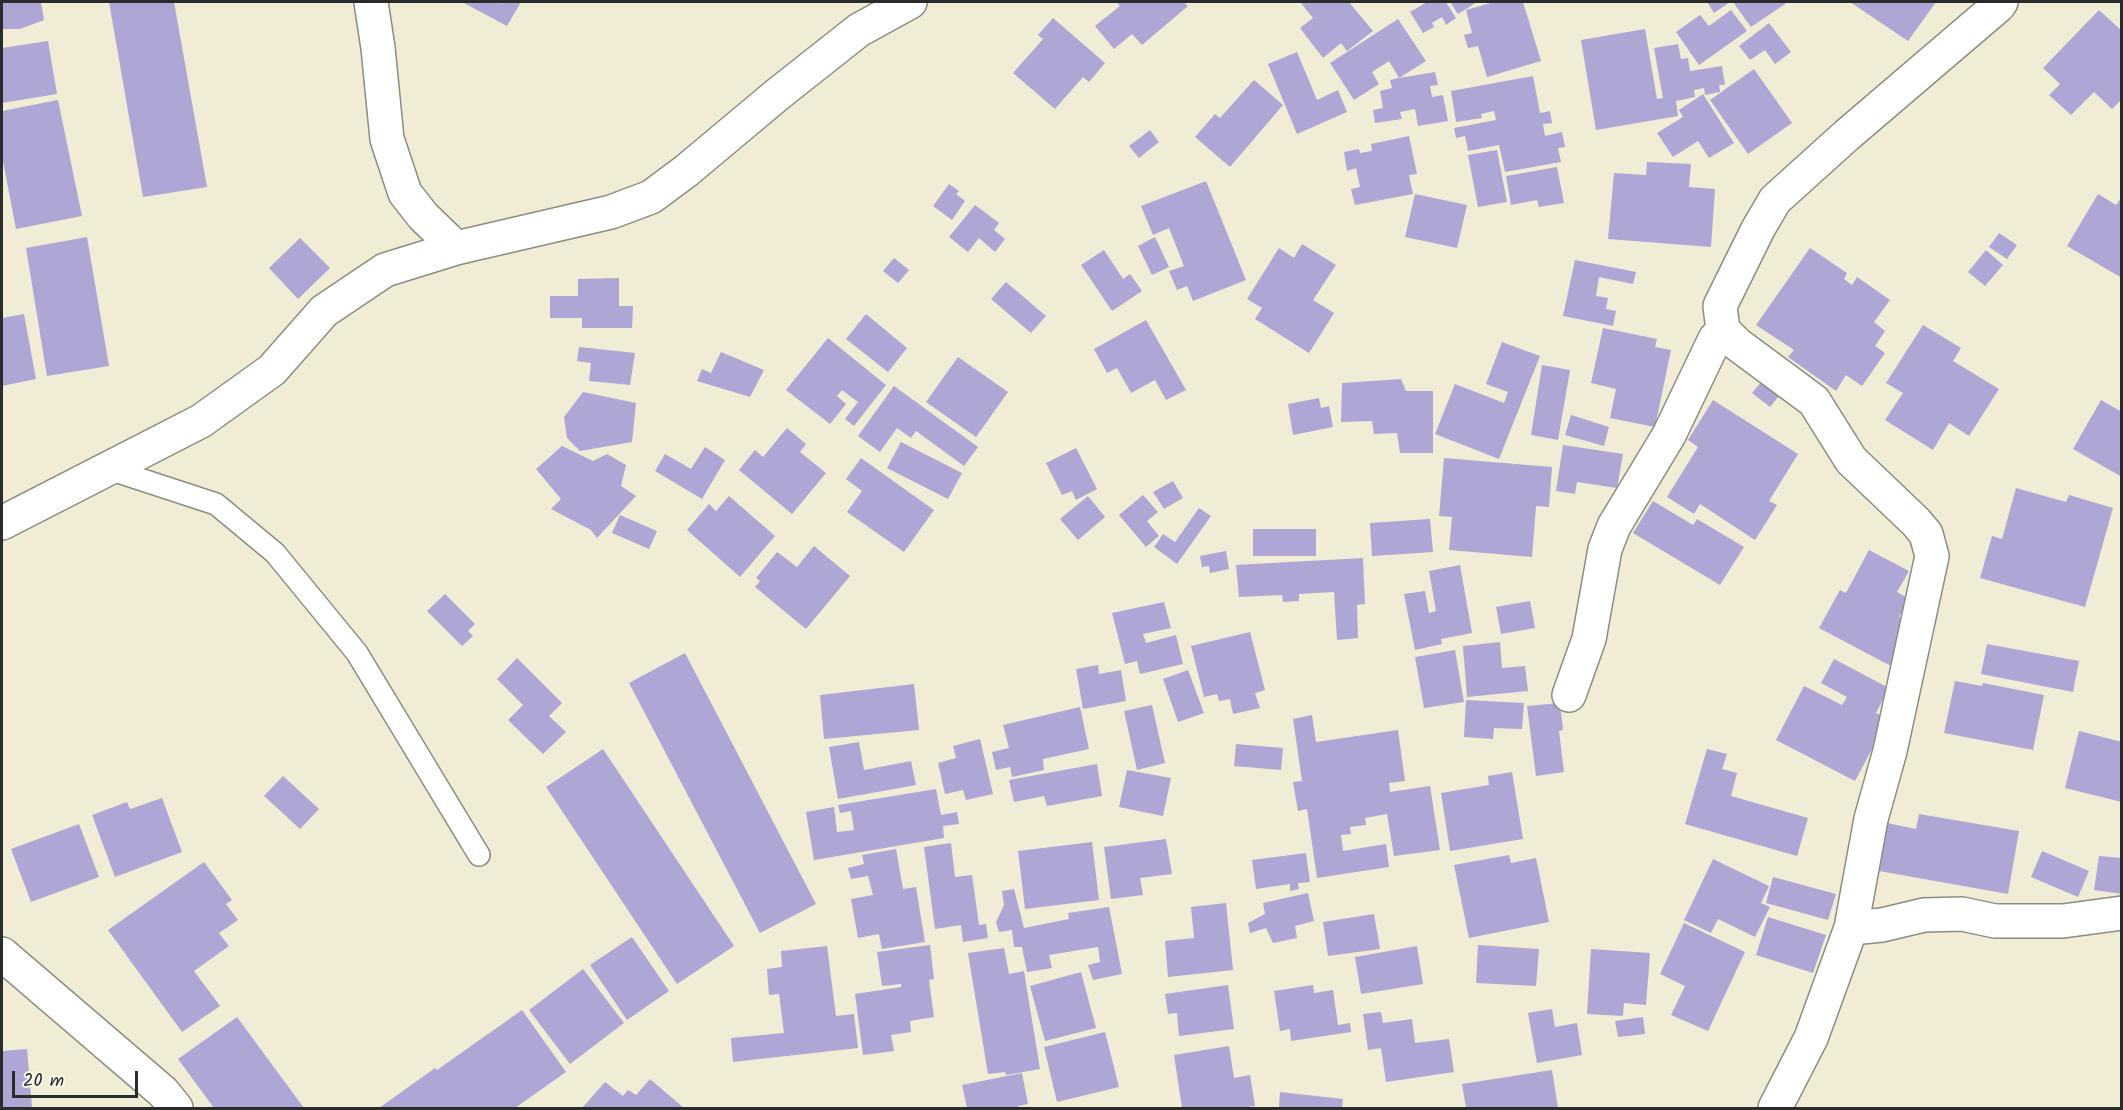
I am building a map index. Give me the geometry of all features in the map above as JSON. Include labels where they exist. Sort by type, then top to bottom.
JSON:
[{"type":"street","points":[[371,2],[387,139],[405,192],[423,216],[456,248]]},
{"type":"street","points":[[2,523],[201,422],[272,370],[324,311],[385,270],[456,248],[611,212],[651,197],[859,30],[910,2]]},
{"type":"street","points":[[1775,1108],[1811,1038],[1851,928],[1871,819],[1890,751],[1932,556],[1926,534],[1851,460],[1814,401],[1737,344],[1723,330],[1720,306],[1775,200],[2001,2]]},
{"type":"street","points":[[1569,695],[1589,639],[1605,549],[1614,526],[1669,435],[1715,339],[1723,330]]},
{"type":"street","points":[[1851,928],[1882,925],[1924,915],[1962,914],[1995,921],[2064,921],[2121,914]]},
{"type":"street","points":[[2,954],[163,1092],[176,1108]]},
{"type":"lane","points":[[109,469],[216,504],[275,553],[357,653],[479,855]]},
{"type":"building","points":[[2,2],[41,2],[44,20],[20,29],[2,29]]},
{"type":"building","points":[[109,2],[174,2],[207,187],[143,197]]},
{"type":"building","points":[[462,2],[502,4],[503,2],[521,2],[507,26]]},
{"type":"building","points":[[1117,2],[1184,2],[1188,6],[1142,45],[1132,34],[1114,49],[1095,26],[1120,6]]},
{"type":"building","points":[[1300,2],[1349,2],[1373,31],[1347,51],[1341,43],[1323,58],[1300,28],[1313,18]]},
{"type":"building","points":[[1427,2],[1446,2],[1456,18],[1446,25],[1442,17],[1432,23],[1434,27],[1423,33],[1410,12]]},
{"type":"building","points":[[1450,2],[1477,2],[1458,14]]},
{"type":"building","points":[[1494,2],[1523,2],[1541,61],[1487,77],[1478,46],[1468,48],[1464,35],[1472,33],[1466,10]]},
{"type":"building","points":[[1707,2],[1730,2],[1714,13]]},
{"type":"building","points":[[1733,2],[1788,2],[1751,27]]},
{"type":"building","points":[[1850,2],[1936,2],[1908,41]]},
{"type":"building","points":[[1731,10],[1747,31],[1699,65],[1676,32],[1700,15],[1709,26]]},
{"type":"building","points":[[2099,10],[2122,31],[2122,99],[2112,109],[2094,92],[2071,115],[2049,95],[2060,84],[2043,68]]},
{"type":"building","points":[[1053,18],[1105,63],[1089,82],[1083,77],[1055,109],[1013,73],[1043,39],[1038,35]]},
{"type":"building","points":[[1398,19],[1426,61],[1399,78],[1389,61],[1372,72],[1379,84],[1354,100],[1330,63]]},
{"type":"building","points":[[1769,23],[1791,52],[1775,64],[1765,50],[1750,60],[1739,46]]},
{"type":"building","points":[[1645,29],[1657,99],[1663,98],[1654,48],[1678,44],[1681,59],[1688,58],[1690,71],[1722,66],[1725,85],[1719,85],[1720,92],[1705,95],[1704,88],[1694,90],[1695,97],[1676,101],[1678,116],[1596,130],[1581,40]]},
{"type":"building","points":[[48,41],[57,94],[2,103],[2,48]]},
{"type":"building","points":[[1297,52],[1317,100],[1338,90],[1347,112],[1297,134],[1268,64]]},
{"type":"building","points":[[1754,69],[1792,123],[1748,154],[1710,100]]},
{"type":"building","points":[[1435,72],[1438,85],[1430,86],[1432,97],[1443,95],[1448,121],[1418,126],[1415,109],[1400,112],[1402,119],[1375,123],[1373,110],[1383,108],[1380,91],[1392,88],[1390,80]]},
{"type":"building","points":[[1533,76],[1540,113],[1550,111],[1552,123],[1543,124],[1545,136],[1562,132],[1565,147],[1558,148],[1561,162],[1505,172],[1499,145],[1468,151],[1465,136],[1456,138],[1454,128],[1496,120],[1494,111],[1481,114],[1482,118],[1456,122],[1451,91]]},
{"type":"building","points":[[1254,80],[1283,105],[1230,167],[1195,137],[1215,114],[1220,118]]},
{"type":"building","points":[[1703,94],[1734,143],[1709,158],[1698,141],[1673,157],[1657,133],[1683,117],[1679,110]]},
{"type":"building","points":[[58,100],[82,216],[16,229],[2,156],[2,111]]},
{"type":"building","points":[[1150,130],[1159,142],[1139,158],[1129,146]]},
{"type":"building","points":[[1409,136],[1417,174],[1409,175],[1413,194],[1355,205],[1351,189],[1360,187],[1356,168],[1347,171],[1344,152],[1359,149],[1360,153],[1372,151],[1371,144]]},
{"type":"building","points":[[1497,150],[1507,202],[1478,207],[1468,155]]},
{"type":"building","points":[[1647,162],[1691,164],[1689,187],[1715,189],[1711,247],[1608,239],[1614,173],[1646,175]]},
{"type":"building","points":[[1557,167],[1564,203],[1539,207],[1537,200],[1511,205],[1506,176]]},
{"type":"building","points":[[1206,181],[1246,280],[1193,301],[1187,286],[1177,290],[1169,271],[1184,266],[1169,228],[1153,235],[1141,206]]},
{"type":"building","points":[[949,184],[959,191],[956,194],[965,201],[952,220],[933,206]]},
{"type":"building","points":[[1415,194],[1467,205],[1457,248],[1405,237]]},
{"type":"building","points":[[2098,194],[2116,205],[2122,197],[2122,278],[2067,246]]},
{"type":"building","points":[[975,205],[999,223],[994,230],[1005,239],[995,252],[979,238],[968,252],[949,237]]},
{"type":"building","points":[[1999,233],[2017,245],[2007,259],[1989,247]]},
{"type":"building","points":[[87,237],[109,366],[47,376],[26,248]]},
{"type":"building","points":[[1155,237],[1169,267],[1152,275],[1138,246]]},
{"type":"building","points":[[300,238],[330,268],[298,299],[269,268]]},
{"type":"building","points":[[1302,244],[1336,265],[1313,300],[1334,313],[1309,353],[1255,319],[1262,308],[1247,299],[1279,248],[1294,258]]},
{"type":"building","points":[[1810,248],[1847,273],[1844,279],[1852,285],[1857,277],[1890,300],[1874,322],[1885,331],[1875,346],[1885,353],[1862,386],[1846,375],[1836,391],[1788,357],[1794,350],[1756,325]]},
{"type":"building","points":[[1104,250],[1123,279],[1130,274],[1142,291],[1112,311],[1081,265]]},
{"type":"building","points":[[1986,250],[2003,265],[1985,286],[1968,272]]},
{"type":"building","points":[[894,258],[909,270],[898,283],[883,271]]},
{"type":"building","points":[[1575,260],[1636,272],[1633,284],[1599,277],[1596,296],[1608,298],[1606,309],[1616,311],[1613,326],[1563,316]]},
{"type":"building","points":[[619,278],[619,306],[633,306],[632,328],[582,328],[582,318],[550,318],[550,296],[578,296],[578,279]]},
{"type":"building","points":[[1006,282],[1046,316],[1031,333],[991,299]]},
{"type":"building","points":[[24,314],[36,379],[2,386],[2,318]]},
{"type":"building","points":[[866,314],[907,348],[888,372],[846,339]]},
{"type":"building","points":[[1146,320],[1186,390],[1166,400],[1155,380],[1131,393],[1117,368],[1107,373],[1094,349]]},
{"type":"building","points":[[1923,325],[1961,348],[1953,361],[1999,389],[1969,436],[1949,423],[1933,450],[1885,420],[1903,393],[1886,383]]},
{"type":"building","points":[[1603,328],[1657,339],[1655,347],[1671,350],[1655,427],[1610,418],[1616,389],[1591,383]]},
{"type":"building","points":[[828,338],[886,385],[854,426],[845,419],[858,402],[842,390],[837,396],[846,404],[830,424],[786,390]]},
{"type":"building","points":[[1502,342],[1540,356],[1499,459],[1435,434],[1455,384],[1504,403],[1508,392],[1486,384]]},
{"type":"building","points":[[579,347],[635,353],[630,385],[589,381],[591,363],[577,361]]},
{"type":"building","points":[[721,352],[764,370],[750,397],[697,381],[702,369],[711,373]]},
{"type":"building","points":[[958,357],[1008,392],[976,437],[926,402]]},
{"type":"building","points":[[1542,365],[1570,370],[1558,440],[1531,435]]},
{"type":"building","points":[[1770,371],[1788,385],[1770,407],[1752,393]]},
{"type":"building","points":[[1401,379],[1406,391],[1433,391],[1433,453],[1400,453],[1397,433],[1374,434],[1372,421],[1341,422],[1342,383]]},
{"type":"building","points":[[894,386],[978,447],[964,466],[916,431],[911,438],[897,428],[880,452],[858,436]]},
{"type":"building","points":[[583,392],[636,403],[632,442],[580,451],[567,438],[564,417]]},
{"type":"building","points":[[1319,398],[1321,408],[1329,406],[1333,427],[1293,435],[1288,404]]},
{"type":"building","points":[[1713,400],[1798,454],[1769,501],[1777,505],[1755,540],[1700,504],[1694,514],[1667,497],[1698,447],[1688,440]]},
{"type":"building","points":[[2101,400],[2122,412],[2122,477],[2073,449]]},
{"type":"building","points":[[1571,415],[1609,427],[1604,446],[1565,435]]},
{"type":"building","points":[[787,428],[806,444],[800,452],[826,473],[792,514],[739,470],[755,450],[763,457]]},
{"type":"building","points":[[901,442],[962,473],[948,499],[887,468]]},
{"type":"building","points":[[1563,445],[1623,454],[1617,488],[1577,482],[1575,494],[1556,491]]},
{"type":"building","points":[[562,446],[593,461],[607,454],[626,465],[621,486],[636,496],[597,538],[591,530],[551,509],[561,499],[536,469]]},
{"type":"building","points":[[705,447],[725,460],[702,499],[655,471],[665,454],[691,469]]},
{"type":"building","points":[[1076,448],[1097,489],[1076,500],[1072,491],[1062,495],[1046,463]]},
{"type":"building","points":[[861,458],[934,510],[904,552],[847,512],[862,491],[846,479]]},
{"type":"building","points":[[1444,458],[1552,467],[1549,507],[1536,506],[1532,557],[1449,550],[1452,517],[1439,516]]},
{"type":"building","points":[[1173,481],[1183,498],[1164,509],[1153,492]]},
{"type":"building","points":[[2016,488],[2066,502],[2069,495],[2113,508],[2085,607],[1980,578],[1992,536],[2002,539]]},
{"type":"building","points":[[1143,495],[1158,512],[1147,521],[1159,536],[1146,547],[1119,515]]},
{"type":"building","points":[[729,496],[775,536],[740,577],[687,530],[709,504],[716,511]]},
{"type":"building","points":[[1088,496],[1105,517],[1078,540],[1060,519]]},
{"type":"building","points":[[1653,501],[1693,525],[1697,519],[1744,547],[1720,585],[1633,533]]},
{"type":"building","points":[[1199,508],[1211,516],[1177,564],[1154,547],[1163,534],[1175,542]]},
{"type":"building","points":[[620,515],[657,531],[649,549],[612,533]]},
{"type":"building","points":[[1430,519],[1433,552],[1372,556],[1370,523]]},
{"type":"building","points":[[1253,529],[1316,529],[1316,556],[1253,556]]},
{"type":"building","points":[[814,546],[850,576],[806,629],[755,587],[760,581],[756,578],[777,552],[797,567]]},
{"type":"building","points":[[1869,550],[1909,571],[1897,592],[1909,599],[1899,617],[1912,624],[1891,666],[1819,628],[1840,590],[1846,593]]},
{"type":"building","points":[[1226,551],[1229,569],[1210,573],[1209,566],[1202,567],[1200,556]]},
{"type":"building","points":[[1363,558],[1365,604],[1357,605],[1358,638],[1337,640],[1334,592],[1299,594],[1299,601],[1283,602],[1282,595],[1239,597],[1236,565]]},
{"type":"building","points":[[1460,565],[1472,633],[1441,639],[1442,644],[1415,650],[1404,594],[1425,591],[1429,613],[1436,611],[1429,571]]},
{"type":"building","points":[[445,594],[475,624],[468,631],[473,636],[462,646],[427,611]]},
{"type":"building","points":[[1530,601],[1535,628],[1501,634],[1496,607]]},
{"type":"building","points":[[1164,602],[1171,628],[1143,634],[1146,643],[1176,635],[1183,664],[1140,674],[1137,661],[1125,664],[1112,613]]},
{"type":"building","points":[[1250,632],[1265,690],[1255,693],[1260,708],[1233,714],[1230,699],[1219,701],[1217,694],[1204,697],[1191,646]]},
{"type":"building","points":[[1500,642],[1502,668],[1525,666],[1528,691],[1467,697],[1463,646]]},
{"type":"building","points":[[1987,644],[2079,661],[2073,692],[1981,674]]},
{"type":"building","points":[[1455,650],[1464,702],[1424,708],[1415,657]]},
{"type":"building","points":[[685,653],[816,904],[760,933],[629,683]]},
{"type":"building","points":[[517,658],[562,703],[549,716],[566,732],[543,754],[508,720],[523,705],[497,679]]},
{"type":"building","points":[[1834,659],[1889,688],[1876,713],[1888,719],[1855,781],[1776,740],[1804,686],[1842,705],[1847,697],[1821,683]]},
{"type":"building","points":[[1098,665],[1099,674],[1121,670],[1126,701],[1083,709],[1076,669]]},
{"type":"building","points":[[1188,670],[1204,713],[1178,722],[1163,679]]},
{"type":"building","points":[[1955,681],[1982,686],[1983,683],[2044,695],[2033,750],[1944,733]]},
{"type":"building","points":[[914,684],[919,730],[824,739],[820,695]]},
{"type":"building","points":[[1466,700],[1524,703],[1522,729],[1494,728],[1493,739],[1464,737]]},
{"type":"building","points":[[1560,703],[1563,730],[1559,731],[1564,772],[1536,776],[1527,706]]},
{"type":"building","points":[[1152,705],[1165,763],[1137,770],[1124,711]]},
{"type":"building","points":[[1080,707],[1089,749],[1043,759],[1044,770],[1012,777],[1010,767],[996,770],[992,752],[1009,748],[1003,725]]},
{"type":"building","points":[[1312,715],[1316,742],[1398,730],[1405,781],[1389,783],[1390,792],[1430,786],[1440,850],[1394,856],[1387,814],[1365,818],[1366,825],[1350,827],[1351,834],[1341,835],[1343,851],[1386,844],[1389,867],[1317,878],[1307,809],[1298,811],[1293,782],[1302,781],[1293,719]]},
{"type":"building","points":[[2079,731],[2122,742],[2122,802],[2065,788]]},
{"type":"building","points":[[980,739],[993,794],[966,800],[963,790],[945,794],[938,763],[956,758],[953,746]]},
{"type":"building","points":[[859,742],[864,770],[911,761],[916,785],[838,799],[829,747]]},
{"type":"building","points":[[1236,744],[1283,748],[1281,770],[1234,766]]},
{"type":"building","points":[[603,749],[734,946],[677,984],[546,787]]},
{"type":"building","points":[[1707,749],[1727,754],[1722,769],[1737,773],[1731,796],[1808,818],[1797,856],[1685,824]]},
{"type":"building","points":[[1097,764],[1102,796],[1047,806],[1044,796],[1014,802],[1009,780]]},
{"type":"building","points":[[1127,770],[1171,778],[1163,816],[1119,807]]},
{"type":"building","points":[[1512,772],[1523,839],[1450,851],[1441,793],[1489,785],[1488,776]]},
{"type":"building","points":[[283,776],[319,809],[300,829],[264,796]]},
{"type":"building","points":[[936,789],[941,815],[957,812],[959,824],[943,826],[944,838],[814,860],[806,812],[834,807],[837,832],[854,830],[851,811],[840,813],[838,805]]},
{"type":"building","points":[[162,798],[182,852],[115,877],[92,815],[127,802],[130,809]]},
{"type":"building","points":[[1919,814],[2019,831],[2008,894],[1879,871],[1887,823],[1916,829]]},
{"type":"building","points":[[79,824],[99,877],[31,902],[11,849]]},
{"type":"building","points":[[1166,839],[1172,874],[1140,878],[1143,895],[1111,899],[1104,847]]},
{"type":"building","points":[[1092,842],[1099,900],[1025,909],[1018,851]]},
{"type":"building","points":[[951,843],[955,877],[972,875],[979,925],[986,924],[988,938],[963,942],[961,925],[935,929],[924,847]]},
{"type":"building","points":[[896,849],[903,889],[916,887],[925,942],[882,949],[879,934],[858,938],[851,899],[873,895],[868,876],[851,879],[848,868],[864,864],[862,855]]},
{"type":"building","points":[[2042,851],[2089,871],[2078,897],[2031,877]]},
{"type":"building","points":[[1306,853],[1310,882],[1298,883],[1299,889],[1290,891],[1290,884],[1256,889],[1252,860]]},
{"type":"building","points":[[1509,855],[1511,863],[1536,858],[1549,922],[1469,938],[1454,865]]},
{"type":"building","points":[[2099,856],[2122,858],[2122,894],[2094,890]]},
{"type":"building","points":[[1713,859],[1769,886],[1761,903],[1770,907],[1755,937],[1718,919],[1711,933],[1684,920]]},
{"type":"building","points":[[204,862],[232,900],[226,904],[238,920],[219,933],[229,946],[194,971],[220,1006],[182,1032],[108,930]]},
{"type":"building","points":[[1773,877],[1836,894],[1828,920],[1766,903]]},
{"type":"building","points":[[1014,889],[1024,928],[1069,919],[1068,913],[1109,907],[1122,974],[1093,980],[1088,965],[1100,962],[1098,947],[1049,955],[1052,968],[1027,972],[1022,947],[1014,947],[1012,930],[999,932],[996,922],[1004,905],[1002,891]]},
{"type":"building","points":[[1308,893],[1314,921],[1295,926],[1297,938],[1273,943],[1266,928],[1250,933],[1248,923],[1265,914],[1263,903]]},
{"type":"building","points":[[1226,903],[1233,970],[1168,977],[1165,941],[1194,938],[1191,907]]},
{"type":"building","points":[[1374,914],[1380,949],[1328,956],[1323,922]]},
{"type":"building","points":[[1768,917],[1826,935],[1813,973],[1756,955]]},
{"type":"building","points":[[1684,923],[1745,952],[1708,1031],[1671,1015],[1685,986],[1660,974]]},
{"type":"building","points":[[632,937],[669,991],[627,1020],[590,965]]},
{"type":"building","points":[[930,945],[934,979],[929,980],[934,1017],[910,1021],[911,1032],[891,1035],[894,1051],[863,1055],[855,994],[901,987],[901,984],[882,986],[877,952]]},
{"type":"building","points":[[1478,945],[1539,949],[1536,986],[1476,983]]},
{"type":"building","points":[[827,946],[836,1016],[854,1014],[858,1048],[733,1062],[731,1038],[784,1033],[779,994],[769,995],[767,969],[782,967],[781,951]]},
{"type":"building","points":[[1417,946],[1423,984],[1361,994],[1355,957]]},
{"type":"building","points":[[1004,948],[1009,974],[1024,971],[1040,1069],[1006,1075],[1005,1072],[988,1074],[968,953]]},
{"type":"building","points":[[1591,949],[1650,953],[1646,1005],[1624,1003],[1623,1016],[1587,1014]]},
{"type":"building","points":[[583,969],[624,1023],[570,1064],[529,1010]]},
{"type":"building","points":[[1081,972],[1096,1028],[1045,1041],[1030,986]]},
{"type":"building","points":[[1228,985],[1234,1029],[1179,1036],[1177,1013],[1168,1014],[1165,994]]},
{"type":"building","points":[[1313,985],[1314,993],[1333,990],[1338,1025],[1350,1023],[1351,1032],[1291,1041],[1290,1029],[1280,1031],[1274,991]]},
{"type":"building","points":[[1552,1009],[1555,1027],[1577,1023],[1582,1055],[1537,1063],[1528,1013]]},
{"type":"building","points":[[522,1010],[566,1072],[515,1108],[379,1108],[435,1068],[437,1070]]},
{"type":"building","points":[[1381,1012],[1383,1023],[1412,1019],[1415,1043],[1449,1039],[1454,1072],[1386,1082],[1381,1048],[1368,1050],[1363,1014]]},
{"type":"building","points":[[237,1017],[304,1108],[214,1108],[178,1059]]},
{"type":"building","points":[[1643,1017],[1645,1034],[1618,1037],[1615,1021]]},
{"type":"building","points":[[1105,1032],[1119,1087],[1057,1102],[1044,1047]]},
{"type":"building","points":[[1229,1046],[1234,1078],[1250,1075],[1255,1106],[1182,1108],[1174,1055]]},
{"type":"building","points":[[27,1049],[32,1107],[2,1108],[2,1051]]},
{"type":"building","points":[[1552,1070],[1558,1108],[1466,1108],[1462,1084]]},
{"type":"building","points":[[1022,1073],[1028,1104],[1018,1106],[1018,1108],[967,1108],[962,1085]]},
{"type":"building","points":[[650,1079],[684,1108],[582,1108],[605,1082],[623,1096],[628,1090],[636,1095]]},
{"type":"building","points":[[1280,1092],[1343,1099],[1342,1108],[1279,1108]]}]
